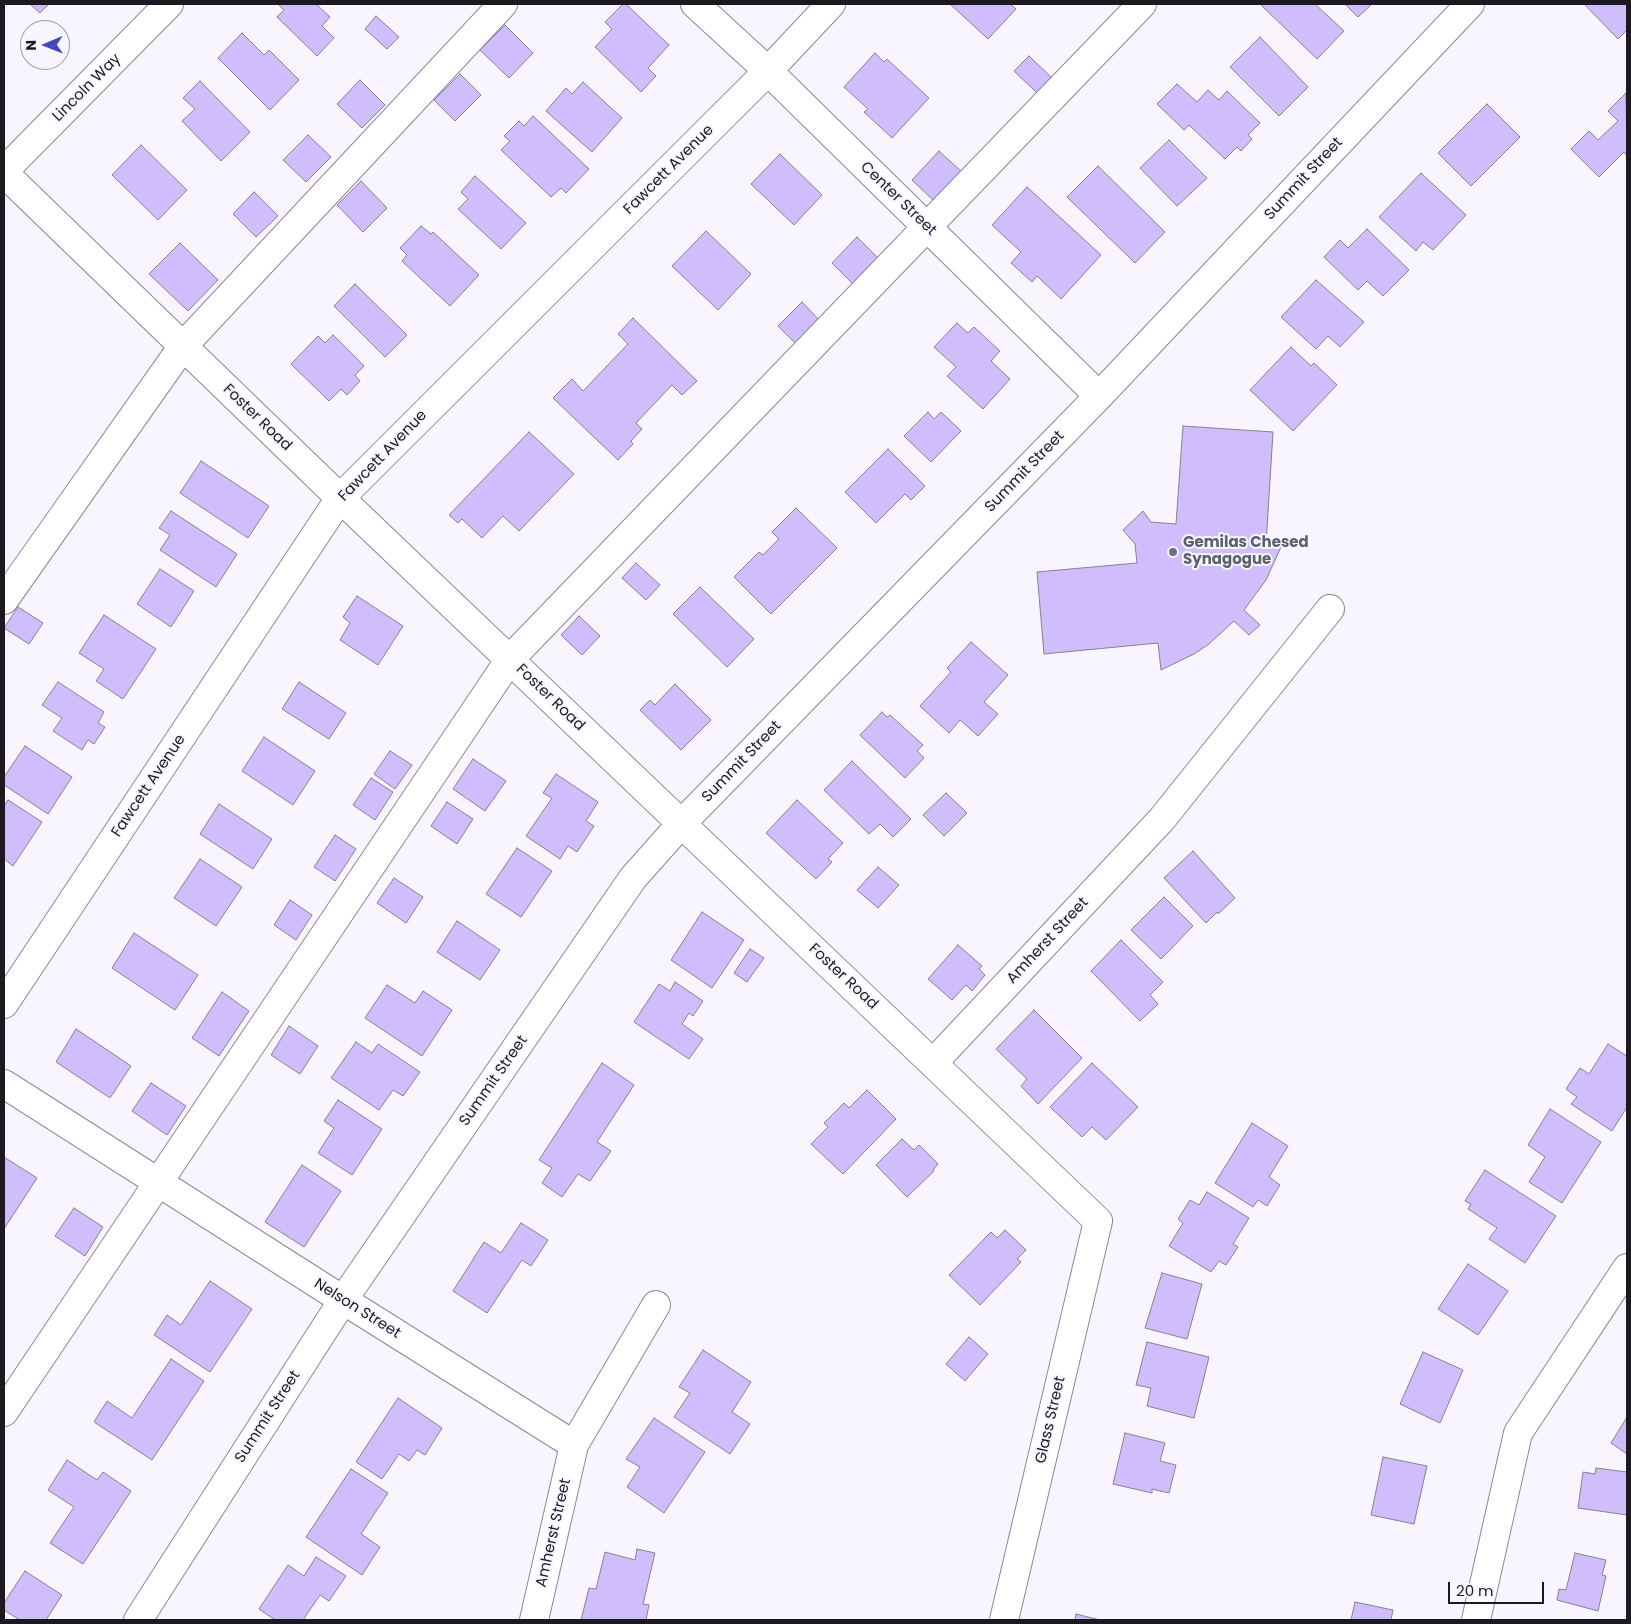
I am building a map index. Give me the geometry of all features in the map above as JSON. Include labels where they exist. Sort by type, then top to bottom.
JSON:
[{"type":"street","name":"Lincoln Way","points":[[4,172],[169,4]]},
{"type":"street","points":[[4,600],[183,346],[503,4]]},
{"type":"street","name":"Center Street","points":[[696,4],[768,71],[1099,396]]},
{"type":"street","name":"Fawcett Avenue","points":[[4,1004],[340,498],[768,71],[832,4]]},
{"type":"street","points":[[4,1412],[510,659],[1142,4]]},
{"type":"street","name":"Summit Street","points":[[138,1620],[343,1300],[634,878],[681,824],[1099,396],[1470,4]]},
{"type":"street","name":"Foster Road","points":[[4,172],[340,498],[1098,1221]]},
{"type":"street","name":"Amherst Street","points":[[933,1063],[1162,819],[1330,609]]},
{"type":"street","name":"Nelson Street","points":[[4,1084],[574,1445]]},
{"type":"street","name":"Glass Street","points":[[1004,1620],[1098,1221]]},
{"type":"street","points":[[1476,1620],[1518,1433],[1627,1268]]},
{"type":"street","points":[[574,1445],[656,1305]]},
{"type":"street","name":"Amherst Street","points":[[534,1620],[574,1445]]},
{"type":"building","points":[[30,4],[49,4],[40,13]]},
{"type":"building","points":[[278,4],[316,4],[330,17],[322,26],[334,38],[317,56],[277,17],[284,10]]},
{"type":"building","points":[[623,4],[626,4],[669,45],[648,68],[656,76],[641,92],[595,47],[612,29],[605,22]]},
{"type":"building","points":[[950,4],[1010,4],[1016,9],[988,39]]},
{"type":"building","points":[[1262,4],[1315,4],[1344,31],[1317,59]]},
{"type":"building","points":[[1345,4],[1372,4],[1358,17]]},
{"type":"building","points":[[1584,4],[1627,4],[1627,30],[1618,39]]},
{"type":"building","points":[[376,16],[399,37],[387,49],[365,29]]},
{"type":"building","points":[[505,25],[533,53],[509,78],[480,50]]},
{"type":"building","points":[[242,33],[264,55],[269,50],[299,80],[270,110],[218,58]]},
{"type":"building","points":[[1260,37],[1308,87],[1279,116],[1230,67]]},
{"type":"building","points":[[875,53],[884,62],[887,59],[929,98],[892,138],[864,112],[868,109],[844,87]]},
{"type":"building","points":[[1029,56],[1052,78],[1037,93],[1014,71]]},
{"type":"building","points":[[460,74],[481,95],[455,121],[434,100]]},
{"type":"building","points":[[360,80],[385,105],[362,128],[337,104]]},
{"type":"building","points":[[200,81],[250,132],[221,161],[182,121],[195,109],[183,98]]},
{"type":"building","points":[[583,82],[622,118],[592,152],[546,111],[566,88],[572,94]]},
{"type":"building","points":[[1177,84],[1197,102],[1208,90],[1219,100],[1227,91],[1260,123],[1248,135],[1252,139],[1241,151],[1237,147],[1225,159],[1189,125],[1184,130],[1157,104]]},
{"type":"building","points":[[1626,93],[1627,156],[1624,152],[1599,177],[1571,149],[1589,131],[1598,140],[1618,121],[1608,111]]},
{"type":"building","points":[[1487,104],[1520,137],[1471,186],[1438,153]]},
{"type":"building","points":[[533,116],[589,169],[566,193],[561,188],[551,197],[501,150],[510,141],[504,136],[519,121],[524,126]]},
{"type":"building","points":[[308,135],[331,157],[306,182],[283,160]]},
{"type":"building","points":[[1169,140],[1207,178],[1177,206],[1140,168]]},
{"type":"building","points":[[141,145],[187,190],[158,220],[112,175]]},
{"type":"building","points":[[939,151],[963,173],[935,202],[912,180]]},
{"type":"building","points":[[780,154],[822,195],[794,225],[751,184]]},
{"type":"building","points":[[1098,166],[1165,232],[1135,263],[1067,197]]},
{"type":"building","points":[[1421,173],[1466,215],[1433,250],[1423,242],[1416,251],[1379,217]]},
{"type":"building","points":[[475,176],[526,223],[501,249],[458,209],[468,199],[461,192]]},
{"type":"building","points":[[361,181],[387,208],[363,232],[337,205]]},
{"type":"building","points":[[1027,187],[1101,255],[1061,299],[1037,276],[1032,282],[1011,263],[1021,252],[992,225]]},
{"type":"building","points":[[254,192],[278,216],[256,237],[233,214]]},
{"type":"building","points":[[421,226],[431,234],[433,232],[479,275],[450,306],[402,261],[407,255],[400,248]]},
{"type":"building","points":[[1367,229],[1409,270],[1383,296],[1367,281],[1358,290],[1324,257],[1340,240],[1348,248]]},
{"type":"building","points":[[706,231],[751,274],[718,310],[672,266]]},
{"type":"building","points":[[857,237],[882,262],[856,287],[832,263]]},
{"type":"building","points":[[180,243],[218,280],[188,311],[149,274]]},
{"type":"building","points":[[1316,280],[1364,322],[1340,347],[1328,336],[1316,349],[1281,317]]},
{"type":"building","points":[[355,284],[407,335],[385,357],[334,306]]},
{"type":"building","points":[[802,302],[822,323],[798,346],[778,326]]},
{"type":"building","points":[[633,318],[697,381],[682,395],[672,385],[636,423],[642,429],[631,441],[633,444],[618,460],[553,398],[572,379],[583,391],[628,344],[618,334]]},
{"type":"building","points":[[957,323],[968,333],[974,327],[1000,351],[991,361],[1010,379],[983,409],[947,376],[956,367],[934,347]]},
{"type":"building","points":[[333,335],[364,366],[355,375],[360,381],[347,395],[341,389],[329,401],[291,364],[318,336],[325,343]]},
{"type":"building","points":[[1291,347],[1311,366],[1314,363],[1337,385],[1293,431],[1250,390]]},
{"type":"building","points":[[928,412],[934,419],[941,412],[961,431],[931,462],[904,436]]},
{"type":"building","points":[[1183,426],[1273,432],[1266,544],[1281,547],[1266,580],[1244,610],[1260,625],[1249,635],[1234,621],[1209,644],[1194,654],[1161,670],[1158,643],[1044,654],[1037,572],[1137,563],[1135,544],[1123,530],[1143,511],[1151,522],[1176,524]]},
{"type":"building","points":[[529,432],[574,474],[519,531],[503,516],[482,538],[462,519],[458,523],[449,515]]},
{"type":"building","points":[[888,449],[925,486],[911,500],[905,494],[876,523],[845,492]]},
{"type":"building","points":[[201,461],[269,506],[248,538],[180,493]]},
{"type":"building","points":[[796,508],[837,548],[771,614],[734,577],[759,552],[763,555],[779,539],[772,532]]},
{"type":"building","points":[[171,511],[237,554],[216,587],[160,550],[170,535],[159,528]]},
{"type":"building","points":[[636,563],[660,585],[646,600],[622,578]]},
{"type":"building","points":[[160,569],[194,591],[171,627],[137,604]]},
{"type":"building","points":[[700,587],[754,639],[727,667],[673,614]]},
{"type":"building","points":[[357,596],[403,626],[378,665],[340,640],[350,623],[343,617]]},
{"type":"building","points":[[18,607],[43,623],[29,644],[4,628]]},
{"type":"building","points":[[104,615],[156,649],[123,699],[96,681],[104,669],[79,653]]},
{"type":"building","points":[[579,616],[600,636],[582,655],[561,635]]},
{"type":"building","points":[[971,642],[1008,675],[984,702],[998,714],[978,736],[960,720],[949,733],[920,706],[951,672],[947,668]]},
{"type":"building","points":[[58,682],[104,712],[98,723],[105,727],[94,744],[88,740],[82,750],[53,731],[62,718],[42,705]]},
{"type":"building","points":[[299,682],[346,713],[329,739],[282,709]]},
{"type":"building","points":[[675,684],[711,720],[681,750],[640,710],[650,700],[655,705]]},
{"type":"building","points":[[882,712],[887,717],[890,715],[923,745],[917,751],[924,758],[905,778],[860,735]]},
{"type":"building","points":[[264,737],[315,771],[293,805],[242,771]]},
{"type":"building","points":[[25,746],[72,777],[48,814],[4,785],[4,777]]},
{"type":"building","points":[[390,751],[412,765],[395,789],[374,774]]},
{"type":"building","points":[[473,759],[506,781],[485,811],[453,789]]},
{"type":"building","points":[[852,761],[911,819],[893,837],[880,824],[869,834],[824,790]]},
{"type":"building","points":[[556,774],[598,802],[586,821],[594,826],[577,852],[568,846],[560,859],[526,836],[552,798],[543,793]]},
{"type":"building","points":[[371,778],[393,792],[375,820],[353,805]]},
{"type":"building","points":[[946,793],[967,813],[944,836],[923,815]]},
{"type":"building","points":[[8,800],[42,822],[13,866],[4,859],[4,806]]},
{"type":"building","points":[[797,800],[843,843],[828,859],[832,862],[816,879],[766,833]]},
{"type":"building","points":[[447,802],[473,819],[457,844],[431,826]]},
{"type":"building","points":[[219,804],[272,839],[253,869],[200,834]]},
{"type":"building","points":[[335,835],[356,849],[335,881],[314,867]]},
{"type":"building","points":[[517,848],[552,871],[521,917],[486,894]]},
{"type":"building","points":[[1193,851],[1235,898],[1206,923],[1164,878]]},
{"type":"building","points":[[200,859],[242,887],[216,926],[174,898]]},
{"type":"building","points":[[878,867],[899,885],[878,908],[857,890]]},
{"type":"building","points":[[394,878],[423,897],[406,923],[377,903]]},
{"type":"building","points":[[1164,897],[1193,926],[1161,959],[1131,930]]},
{"type":"building","points":[[290,900],[312,915],[296,940],[274,925]]},
{"type":"building","points":[[702,912],[744,940],[712,988],[671,960]]},
{"type":"building","points":[[457,921],[500,950],[480,980],[437,952]]},
{"type":"building","points":[[134,933],[198,975],[175,1010],[112,968]]},
{"type":"building","points":[[1121,940],[1163,982],[1150,995],[1158,1004],[1140,1021],[1091,971]]},
{"type":"building","points":[[958,945],[982,966],[979,969],[985,975],[972,991],[966,985],[952,1000],[928,979]]},
{"type":"building","points":[[750,949],[764,958],[747,982],[734,973]]},
{"type":"building","points":[[675,982],[703,1001],[693,1016],[689,1013],[682,1024],[703,1039],[689,1059],[634,1022],[659,984],[670,991]]},
{"type":"building","points":[[387,985],[415,1003],[423,991],[452,1010],[422,1056],[365,1018]]},
{"type":"building","points":[[222,992],[249,1011],[219,1056],[192,1038]]},
{"type":"building","points":[[1034,1010],[1082,1058],[1038,1104],[1021,1086],[1027,1079],[996,1049]]},
{"type":"building","points":[[289,1026],[318,1046],[300,1074],[271,1055]]},
{"type":"building","points":[[76,1029],[131,1066],[110,1098],[56,1062]]},
{"type":"building","points":[[356,1042],[372,1053],[378,1044],[420,1072],[403,1096],[393,1090],[379,1110],[331,1078]]},
{"type":"building","points":[[1608,1044],[1627,1056],[1627,1107],[1612,1131],[1571,1104],[1577,1097],[1566,1089],[1580,1068],[1589,1074]]},
{"type":"building","points":[[602,1063],[634,1085],[597,1142],[611,1151],[590,1181],[578,1174],[562,1197],[542,1183],[552,1168],[539,1160]]},
{"type":"building","points":[[1092,1063],[1138,1107],[1106,1140],[1092,1127],[1082,1137],[1050,1107]]},
{"type":"building","points":[[151,1083],[186,1106],[167,1135],[132,1111]]},
{"type":"building","points":[[867,1090],[896,1119],[843,1174],[811,1144],[828,1127],[824,1123],[844,1103],[849,1108]]},
{"type":"building","points":[[338,1100],[382,1129],[352,1175],[318,1153],[334,1128],[324,1121]]},
{"type":"building","points":[[1550,1109],[1601,1142],[1562,1203],[1529,1182],[1545,1157],[1528,1145]]},
{"type":"building","points":[[1252,1123],[1288,1146],[1269,1177],[1280,1185],[1267,1206],[1258,1200],[1253,1207],[1215,1183]]},
{"type":"building","points":[[902,1139],[914,1150],[919,1145],[938,1164],[934,1171],[907,1197],[876,1165]]},
{"type":"building","points":[[4,1157],[37,1178],[4,1229]]},
{"type":"building","points":[[302,1165],[341,1191],[304,1247],[265,1222]]},
{"type":"building","points":[[1485,1170],[1556,1216],[1525,1263],[1489,1239],[1497,1228],[1468,1209],[1471,1204],[1465,1201]]},
{"type":"building","points":[[1207,1192],[1249,1218],[1233,1244],[1238,1247],[1226,1265],[1219,1261],[1211,1272],[1169,1246],[1183,1223],[1178,1219],[1190,1200],[1199,1205]]},
{"type":"building","points":[[74,1208],[103,1227],[85,1256],[55,1236]]},
{"type":"building","points":[[521,1223],[548,1240],[531,1266],[522,1260],[487,1313],[453,1291],[484,1242],[501,1253]]},
{"type":"building","points":[[1005,1230],[1026,1250],[1017,1259],[1021,1262],[980,1305],[949,1275],[991,1232],[997,1238]]},
{"type":"building","points":[[1468,1264],[1508,1291],[1478,1335],[1438,1309]]},
{"type":"building","points":[[1162,1273],[1202,1284],[1187,1339],[1145,1328]]},
{"type":"building","points":[[210,1281],[252,1309],[210,1372],[154,1335],[167,1315],[181,1325]]},
{"type":"building","points":[[969,1337],[988,1354],[965,1381],[946,1364]]},
{"type":"building","points":[[1147,1342],[1209,1357],[1194,1418],[1147,1406],[1151,1388],[1136,1385]]},
{"type":"building","points":[[703,1350],[751,1382],[732,1412],[750,1424],[730,1454],[674,1417],[690,1393],[679,1387]]},
{"type":"building","points":[[1423,1352],[1463,1370],[1440,1423],[1400,1404]]},
{"type":"building","points":[[171,1359],[204,1381],[152,1460],[94,1422],[107,1401],[132,1418]]},
{"type":"building","points":[[398,1398],[442,1428],[425,1455],[417,1450],[409,1461],[399,1454],[382,1479],[356,1462]]},
{"type":"building","points":[[1627,1417],[1627,1454],[1611,1443]]},
{"type":"building","points":[[654,1418],[705,1452],[664,1513],[627,1487],[640,1467],[626,1459]]},
{"type":"building","points":[[1125,1433],[1165,1443],[1160,1461],[1176,1465],[1169,1493],[1152,1489],[1152,1493],[1113,1484]]},
{"type":"building","points":[[1383,1457],[1427,1466],[1414,1524],[1371,1515]]},
{"type":"building","points":[[67,1460],[97,1480],[103,1472],[131,1491],[83,1564],[50,1543],[74,1507],[48,1490]]},
{"type":"building","points":[[1596,1468],[1627,1472],[1627,1515],[1578,1508],[1583,1472],[1595,1474]]},
{"type":"building","points":[[351,1469],[388,1493],[361,1534],[380,1547],[362,1575],[306,1537]]},
{"type":"building","points":[[637,1549],[655,1553],[643,1604],[649,1605],[646,1620],[581,1620],[589,1588],[596,1589],[605,1552],[635,1560]]},
{"type":"building","points":[[1575,1553],[1606,1560],[1602,1575],[1606,1576],[1598,1611],[1557,1600],[1559,1589],[1566,1590]]},
{"type":"building","points":[[316,1557],[346,1576],[329,1601],[320,1595],[303,1620],[275,1620],[259,1609],[288,1565],[304,1576]]},
{"type":"building","points":[[25,1571],[62,1595],[46,1620],[20,1620],[4,1610],[4,1603]]},
{"type":"building","points":[[1355,1602],[1393,1610],[1391,1620],[1351,1620]]},
{"type":"building","points":[[1076,1614],[1100,1620],[1075,1620]]},
{"type":"place","name":"Gemilas Chesed Synagogue","points":[[1173,552]]}]
